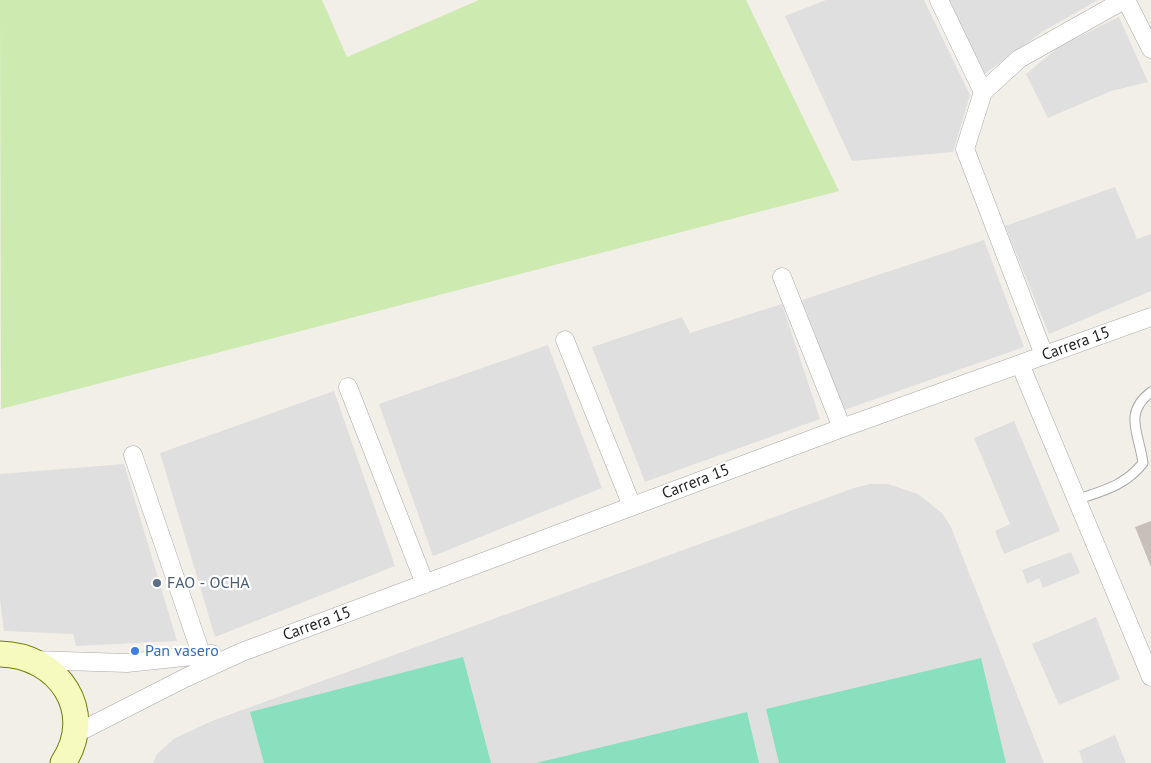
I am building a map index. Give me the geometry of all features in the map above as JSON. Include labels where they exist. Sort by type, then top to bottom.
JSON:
[{"type":"main road","points":[[0,654],[23,656],[53,672],[72,700],[72,751]]},
{"type":"street","points":[[939,0],[983,92]]},
{"type":"street","points":[[1044,355],[965,149],[983,92],[1019,59],[1125,0],[1151,49]]},
{"type":"street","points":[[782,277],[842,428]]},
{"type":"street","name":"Carrera 15","points":[[33,660],[127,663],[204,662],[242,652],[842,428],[1151,317]]},
{"type":"street","points":[[565,340],[632,506]]},
{"type":"street","points":[[1020,364],[1151,676]]},
{"type":"street","points":[[348,387],[425,584]]},
{"type":"street","points":[[133,455],[204,662]]},
{"type":"street","name":"Carrera 15","points":[[72,751],[204,662]]},
{"type":"lane","points":[[1076,500],[1117,486],[1133,476],[1143,463],[1133,415],[1139,401],[1151,392]]},
{"type":"shaded area","points":[[826,0],[924,0],[970,95],[953,152],[852,161],[785,16]]},
{"type":"shaded area","points":[[950,0],[1098,0],[1045,30],[983,75]]},
{"type":"shaded area","points":[[1119,17],[1148,82],[1111,91],[1048,118],[1026,74],[1060,46]]},
{"type":"shaded area","points":[[1115,187],[1137,239],[1151,234],[1151,291],[1049,334],[1005,226]]},
{"type":"shaded area","points":[[984,240],[1024,347],[844,410],[802,300]]},
{"type":"shaded area","points":[[782,304],[820,419],[645,482],[592,347],[682,317],[690,333]]},
{"type":"shaded area","points":[[548,345],[602,488],[433,556],[379,404]]},
{"type":"shaded area","points":[[334,391],[395,566],[215,637],[160,453]]},
{"type":"shaded area","points":[[1014,421],[1060,531],[1004,554],[995,531],[1010,524],[974,438]]},
{"type":"shaded area","points":[[124,464],[177,641],[76,646],[73,634],[4,631],[0,599],[0,474]]},
{"type":"shaded area","points":[[870,484],[888,484],[918,494],[942,513],[951,527],[1044,763],[153,763],[157,754],[175,738],[212,721],[854,488]]},
{"type":"shaded area","points":[[1071,552],[1080,573],[1043,588],[1039,578],[1027,584],[1022,570]]},
{"type":"shaded area","points":[[1096,617],[1120,679],[1059,705],[1032,644]]},
{"type":"shaded area","points":[[1115,735],[1126,763],[1083,763],[1079,751]]},
{"type":"green space","points":[[0,0],[322,0],[347,57],[479,0],[746,0],[839,191],[1,409]]},
{"type":"green space","points":[[463,657],[491,763],[264,763],[250,712]]},
{"type":"green space","points":[[981,658],[1006,763],[779,763],[766,709]]},
{"type":"green space","points":[[747,712],[759,763],[536,763]]},
{"type":"building","points":[[1151,521],[1151,567],[1135,527]]},
{"type":"place","name":"FAO - OCHA","points":[[157,583]]},
{"type":"place","name":"Pan vasero","points":[[135,651]]}]
